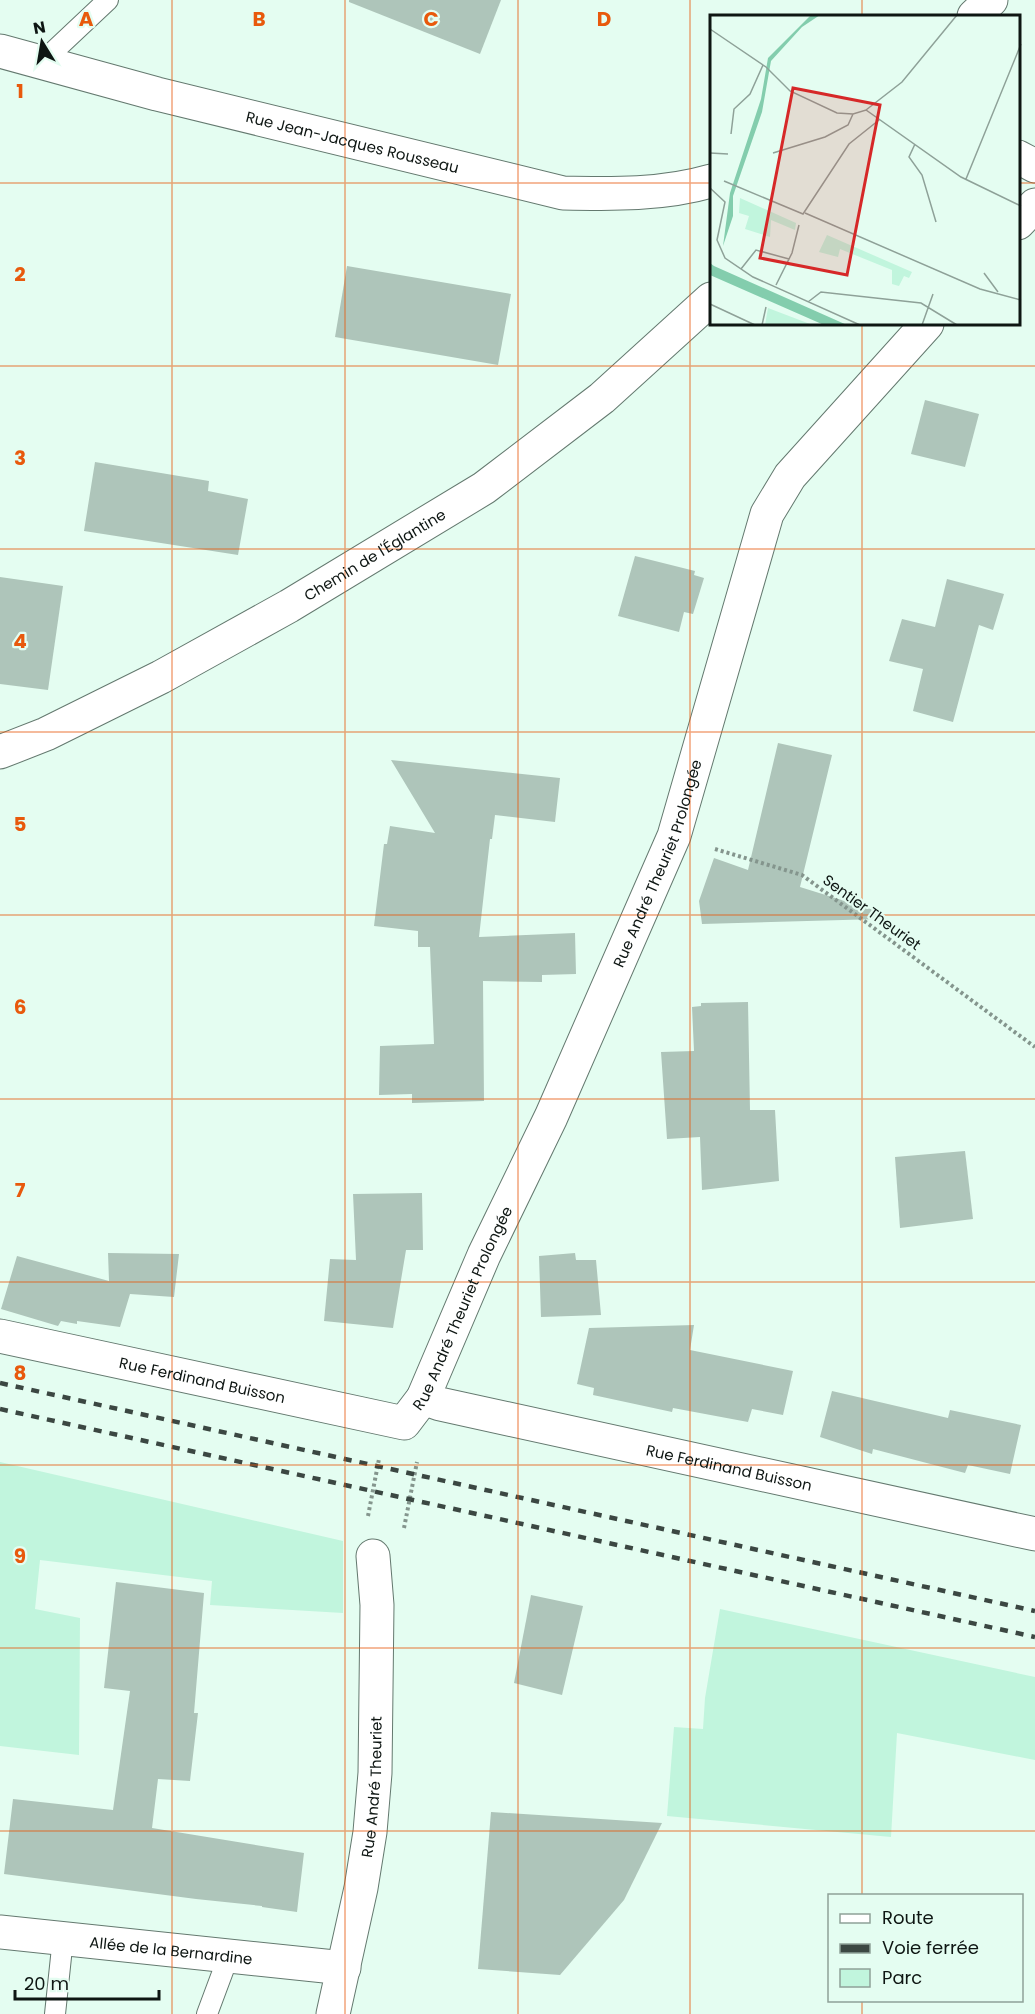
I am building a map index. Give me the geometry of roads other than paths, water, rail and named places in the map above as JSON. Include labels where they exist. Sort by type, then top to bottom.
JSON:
[{"type":"street","points":[[975,15],[991,0]]},
{"type":"street","name":"Rue Jean-Jacques Rousseau","points":[[0,51],[40,64],[157,94],[563,193],[629,195],[693,187],[710,182]]},
{"type":"street","points":[[1020,158],[1035,166]]},
{"type":"street","points":[[1020,221],[1035,205]]},
{"type":"street","name":"Chemin de l'Églantine","points":[[0,752],[46,734],[161,677],[289,606],[484,488],[602,398],[710,300]]},
{"type":"street","name":"Rue André Theuriet Prolongée","points":[[414,1410],[484,1255],[551,1118],[674,836],[767,514],[790,476],[925,326]]},
{"type":"street","name":"Rue Ferdinand Buisson","points":[[0,1336],[414,1410],[440,1404],[1035,1534]]},
{"type":"street","name":"Rue André Theuriet","points":[[333,2014],[366,1855],[375,1773],[377,1605],[374,1556]]},
{"type":"street","name":"Allée de la Bernardine","points":[[0,1932],[344,1968]]},
{"type":"lane","points":[[40,64],[108,0]]},
{"type":"lane","points":[[56,2014],[63,1938]]},
{"type":"lane","points":[[207,2014],[229,1955]]},
{"type":"railway","points":[[0,1383],[1035,1611]]},
{"type":"railway","points":[[0,1409],[1035,1637]]}]
